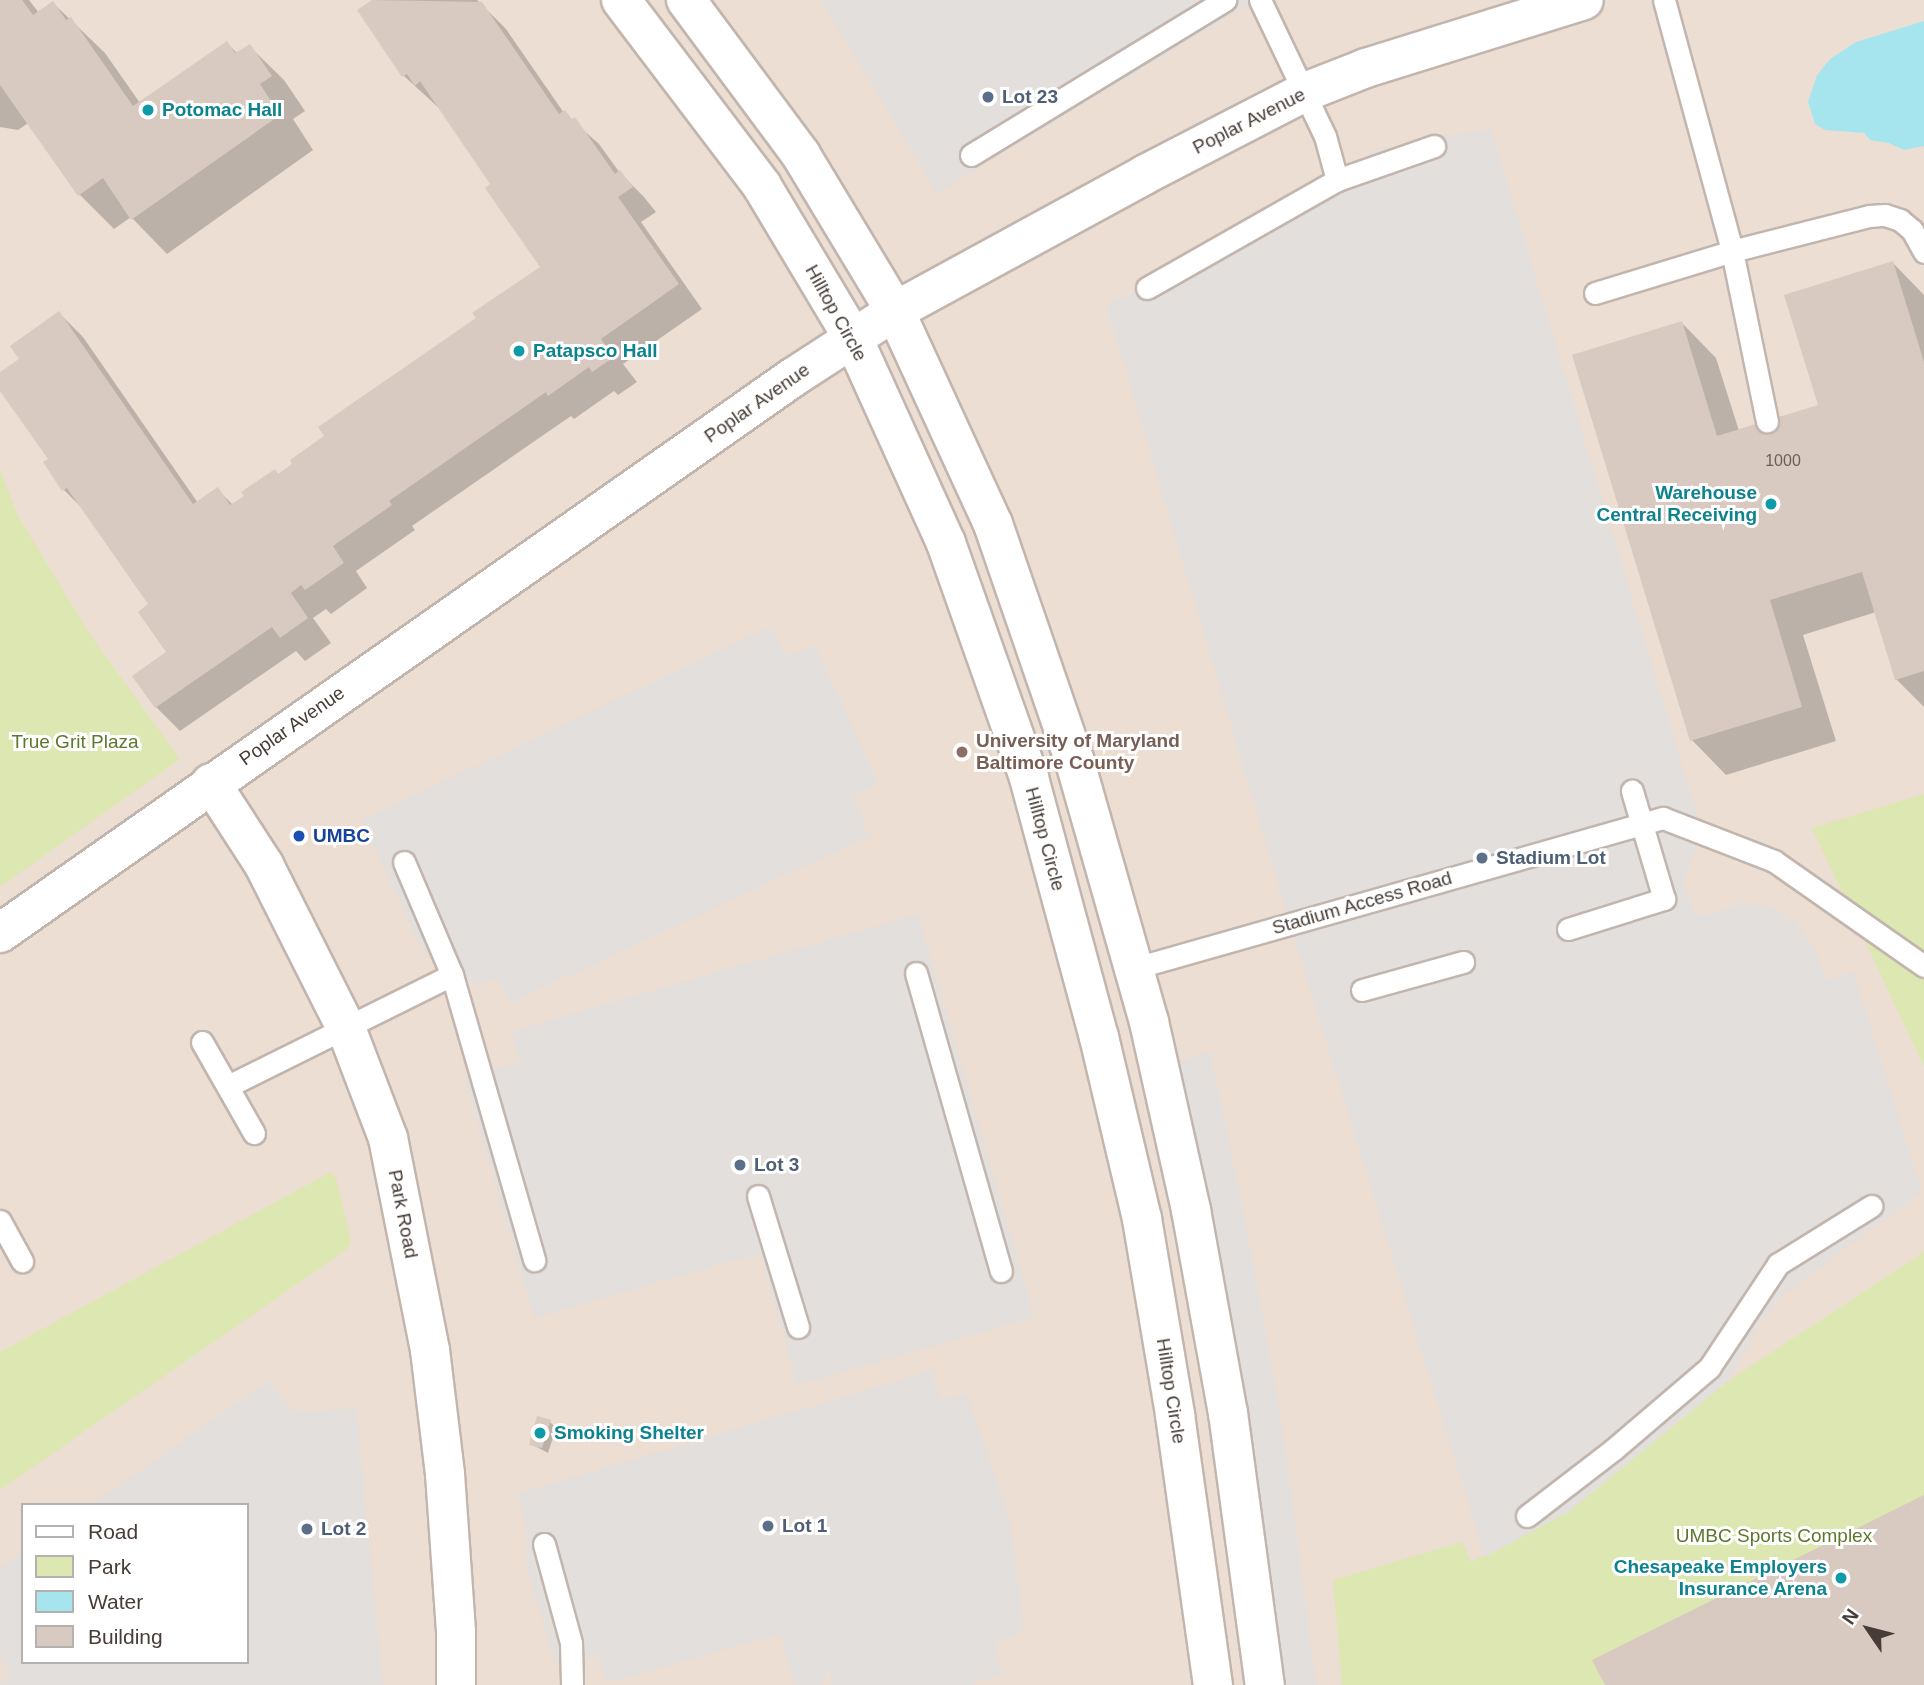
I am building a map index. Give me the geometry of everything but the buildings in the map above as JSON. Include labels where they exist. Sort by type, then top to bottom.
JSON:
[{"type":"street","name":"Hilltop Circle","points":[[621,0],[762,186],[853,338],[946,543],[1029,778],[1099,1037],[1142,1219],[1175,1415],[1213,1685]]},
{"type":"street","points":[[686,0],[801,155],[895,311],[993,524],[1074,762],[1135,968],[1194,1223],[1228,1413],[1265,1685]]},
{"type":"street","name":"Poplar Avenue","points":[[0,933],[211,783],[895,311],[1144,175],[1305,92],[1366,68],[1584,0]]},
{"type":"street","name":"Park Road","points":[[211,783],[264,865],[346,1028],[388,1138],[430,1350],[446,1487],[456,1632],[456,1685]]},
{"type":"lane","points":[[971,155],[1225,0]]},
{"type":"lane","points":[[1260,0],[1325,136],[1337,180]]},
{"type":"lane","points":[[1664,0],[1732,251],[1767,421]]},
{"type":"lane","points":[[1147,288],[1337,180],[1434,146]]},
{"type":"lane","points":[[1595,293],[1732,251],[1869,216],[1885,215],[1900,220],[1912,230],[1924,252]]},
{"type":"lane","points":[[1568,929],[1664,899],[1632,790]]},
{"type":"lane","name":"Stadium Access Road","points":[[1135,968],[1663,818],[1774,861],[1924,966]]},
{"type":"lane","points":[[404,862],[452,975],[534,1260]]},
{"type":"lane","points":[[1362,990],[1462,962]]},
{"type":"lane","points":[[916,974],[1001,1271]]},
{"type":"lane","points":[[228,1086],[452,975]]},
{"type":"lane","points":[[202,1042],[254,1133]]},
{"type":"lane","points":[[758,1196],[798,1327]]},
{"type":"lane","points":[[1527,1516],[1614,1449],[1709,1368],[1777,1264],[1871,1206]]},
{"type":"lane","points":[[0,1221],[22,1261]]},
{"type":"lane","points":[[544,1544],[571,1643],[572,1685]]},
{"type":"shaded area","name":"University of Maryland Baltimore County","points":[[0,0],[1924,0],[1924,1685],[0,1685]]},
{"type":"shaded area","name":"Lot 23","points":[[821,0],[1256,0],[937,193]]},
{"type":"shaded area","name":"Stadium Lot","points":[[1491,129],[1702,832],[1683,883],[1694,912],[1706,916],[1744,903],[1771,907],[1793,921],[1815,948],[1826,981],[1853,971],[1922,1192],[1781,1296],[1758,1327],[1728,1381],[1568,1512],[1485,1557],[1290,924],[1107,306],[1311,193],[1376,150]]},
{"type":"shaded area","points":[[770,627],[787,657],[815,645],[878,783],[853,797],[869,836],[510,1003],[498,977],[479,984],[452,975],[419,944],[362,820]]},
{"type":"shaded area","name":"Lot 3","points":[[918,914],[1034,1317],[798,1385],[760,1253],[534,1318],[465,1078],[520,1062],[511,1032]]},
{"type":"shaded area","points":[[1210,1052],[1248,1236],[1282,1425],[1316,1685],[1279,1685],[1170,1064]]},
{"type":"shaded area","name":"Lot 1","points":[[931,1371],[940,1400],[967,1394],[1010,1522],[1024,1632],[994,1643],[1002,1674],[968,1685],[831,1685],[830,1671],[821,1685],[795,1685],[780,1634],[607,1683],[598,1657],[555,1663],[527,1568],[527,1529],[517,1494]]},
{"type":"shaded area","name":"Lot 2","points":[[269,1381],[284,1402],[294,1409],[307,1412],[356,1408],[383,1685],[0,1685],[12,1675],[0,1657],[0,1568],[21,1553],[21,1664],[248,1664],[248,1503],[94,1503]]},
{"type":"green space","name":"True Grit Plaza","points":[[0,470],[18,516],[91,636],[180,759],[0,887]]},
{"type":"green space","points":[[1924,794],[1924,1067],[1812,828]]},
{"type":"green space","points":[[331,1172],[336,1178],[351,1241],[346,1250],[0,1490],[0,1352]]},
{"type":"green space","name":"UMBC Sports Complex","points":[[1924,1252],[1924,1685],[1342,1685],[1333,1580],[1462,1542],[1471,1562],[1568,1512],[1728,1381]]},
{"type":"water","points":[[1924,21],[1924,146],[1904,150],[1889,143],[1870,140],[1864,133],[1825,130],[1815,124],[1808,102],[1817,75],[1830,59],[1856,42]]},
{"type":"place","name":"Lot 23","points":[[988,97]]},
{"type":"place","name":"Potomac Hall","points":[[148,110]]},
{"type":"place","name":"Patapsco Hall","points":[[519,351]]},
{"type":"place","name":"Warehouse Central Receiving","points":[[1771,504]]},
{"type":"place","name":"University of Maryland Baltimore County","points":[[962,752]]},
{"type":"place","name":"UMBC","points":[[299,836]]},
{"type":"place","name":"Stadium Lot","points":[[1482,858]]},
{"type":"place","name":"Lot 3","points":[[740,1165]]},
{"type":"place","name":"Smoking Shelter","points":[[540,1433]]},
{"type":"place","name":"Lot 1","points":[[768,1526]]},
{"type":"place","name":"Lot 2","points":[[307,1529]]},
{"type":"place","name":"Chesapeake Employers Insurance Arena","points":[[1841,1578]]}]
